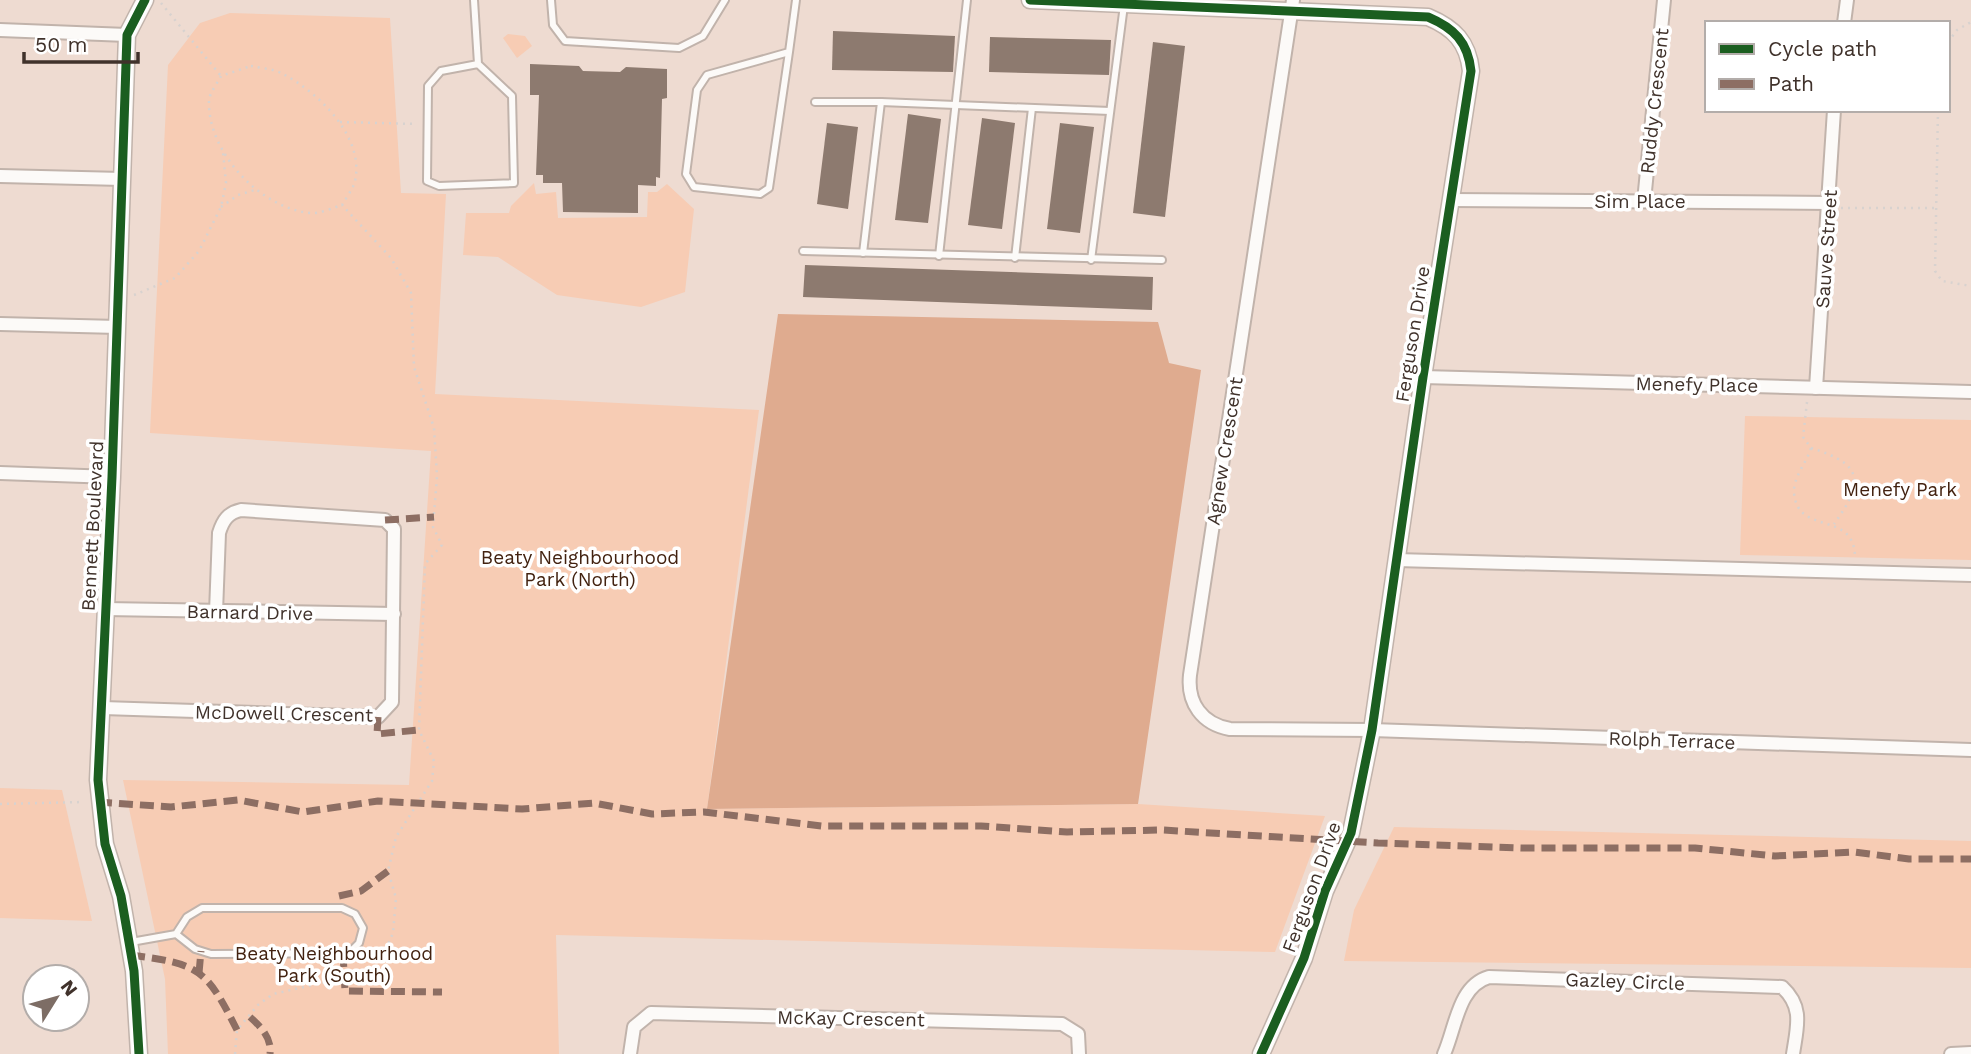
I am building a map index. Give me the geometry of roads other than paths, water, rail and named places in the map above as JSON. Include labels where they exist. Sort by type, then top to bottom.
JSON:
[{"type":"street","name":"Bennett Boulevard","points":[[139,1054],[137,1006],[129,942],[98,802],[113,477],[127,35],[145,0]]},
{"type":"street","name":"Ferguson Drive","points":[[1030,0],[1292,5],[1428,17],[1445,24],[1462,39],[1469,55],[1471,71],[1372,730],[1351,833],[1325,891],[1304,958],[1261,1054]]},
{"type":"street","name":"Ruddy Crescent","points":[[1644,201],[1664,0]]},
{"type":"street","points":[[1844,21],[1847,0]]},
{"type":"street","name":"Agnew Crescent","points":[[1292,5],[1188,692],[1204,718],[1217,727],[1372,730]]},
{"type":"street","points":[[0,30],[127,35]]},
{"type":"street","name":"Sauve Street","points":[[1812,387],[1830,205],[1834,112]]},
{"type":"street","points":[[0,176],[122,179]]},
{"type":"street","name":"Sim Place","points":[[1451,200],[1830,205]]},
{"type":"street","points":[[0,324],[118,327]]},
{"type":"street","name":"Menefy Place","points":[[1423,377],[1971,392]]},
{"type":"street","points":[[0,473],[113,477]]},
{"type":"street","name":"McDowell Crescent","points":[[103,708],[377,717],[391,702],[394,529],[386,520],[241,510],[223,520],[219,533],[216,612]]},
{"type":"street","points":[[1396,560],[1971,575]]},
{"type":"street","name":"Barnard Drive","points":[[105,609],[394,614]]},
{"type":"street","name":"Rolph Terrace","points":[[1372,730],[1971,750]]},
{"type":"street","name":"Gazley Circle","points":[[1444,1054],[1468,989],[1478,980],[1489,976],[1782,987],[1792,996],[1800,1013],[1793,1054]]},
{"type":"street","name":"McKay Crescent","points":[[630,1054],[634,1027],[651,1013],[1062,1024],[1077,1034],[1079,1054]]},
{"type":"street","points":[[1951,1054],[1971,1053]]},
{"type":"lane","points":[[474,0],[478,64],[512,96],[514,183],[439,186],[427,181],[428,86],[441,71],[478,64]]},
{"type":"lane","points":[[551,0],[553,25],[565,41],[679,48],[703,36],[725,0]]},
{"type":"lane","points":[[789,52],[707,75],[697,90],[686,174],[694,187],[760,194],[769,188],[789,52],[796,0]]},
{"type":"lane","points":[[939,256],[967,0]]},
{"type":"lane","points":[[1091,260],[1124,2]]},
{"type":"lane","points":[[815,102],[1110,111]]},
{"type":"lane","points":[[863,253],[881,102]]},
{"type":"lane","points":[[1015,258],[1032,108]]},
{"type":"lane","points":[[803,251],[1162,260]]},
{"type":"lane","points":[[129,942],[176,934],[187,917],[202,908],[342,908],[355,914],[363,928],[359,943],[349,953],[211,954],[195,949],[176,934]]},
{"type":"park label","name":"Menefy Park","points":[[1900,489]]},
{"type":"park label","name":"Beaty Neighbourhood Park (North)","points":[[580,568]]},
{"type":"park label","name":"Beaty Neighbourhood Park (South)","points":[[334,964]]}]
